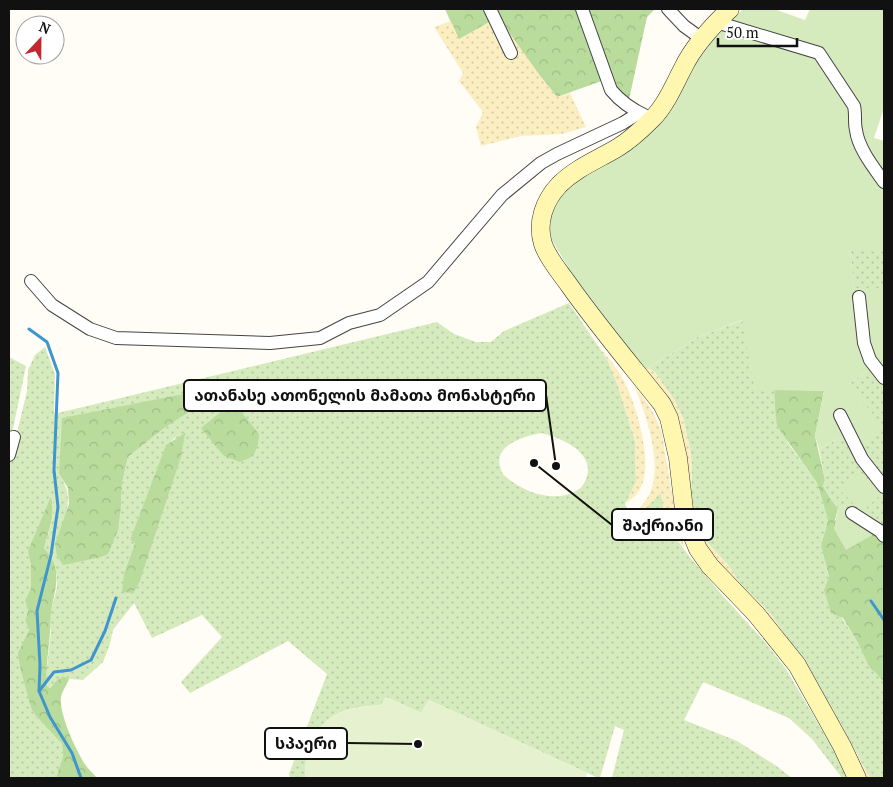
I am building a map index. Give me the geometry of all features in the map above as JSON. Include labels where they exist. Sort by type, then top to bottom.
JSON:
[{"type":"street","points":[[490,9],[511,53]]},
{"type":"street","points":[[582,9],[611,90],[646,116]]},
{"type":"street","points":[[668,9],[684,26],[702,39]]},
{"type":"street","points":[[730,9],[716,22],[693,51],[677,81],[618,148],[583,166],[560,184],[543,208],[541,222],[542,243],[552,262],[581,302],[662,404],[669,418],[678,458],[685,518],[698,549],[710,566],[756,614],[797,665],[842,746],[857,778]]},
{"type":"street","points":[[716,22],[819,53],[854,106],[856,130],[863,149],[884,182]]},
{"type":"street","points":[[31,280],[52,305],[90,330],[116,338],[270,343],[320,338],[349,323],[380,315],[428,282],[502,195],[541,163],[622,123],[646,116]]},
{"type":"street","points":[[859,297],[864,343],[870,360],[884,378]]},
{"type":"street","points":[[840,415],[862,459],[884,487]]},
{"type":"street","points":[[9,438],[14,437],[9,455]]},
{"type":"street","points":[[852,513],[880,530],[884,536]]},
{"type":"green space","points":[[445,9],[655,9],[647,17],[628,104],[607,79],[557,97],[541,77],[458,39]]},
{"type":"green space","points":[[743,9],[774,9],[805,20],[810,9],[884,9],[884,108],[874,138],[884,141],[884,250],[850,250],[854,288],[884,288],[884,373],[871,368],[849,384],[884,428],[856,457],[845,435],[819,449],[815,436],[824,391],[755,390],[742,320],[698,337],[643,371],[590,303],[548,234],[552,207],[557,195],[682,85],[704,50]]},
{"type":"green space","points":[[850,250],[884,250],[884,288],[854,289]]},
{"type":"green space","points":[[569,303],[608,361],[635,441],[636,482],[625,504],[631,517],[644,510],[661,492],[664,513],[674,535],[688,555],[764,641],[786,669],[850,778],[842,778],[812,739],[789,718],[703,682],[684,720],[737,741],[792,778],[612,778],[624,730],[615,726],[600,778],[598,778],[429,700],[421,713],[386,697],[381,705],[348,710],[339,713],[323,724],[311,744],[306,761],[306,778],[290,778],[289,774],[327,674],[288,641],[190,693],[181,682],[222,637],[202,615],[152,638],[134,603],[113,630],[103,662],[83,680],[69,679],[63,676],[49,688],[47,686],[46,675],[51,631],[50,615],[57,587],[57,575],[44,548],[53,516],[51,496],[29,551],[31,588],[25,600],[28,611],[25,620],[29,630],[25,641],[28,692],[31,708],[35,715],[62,744],[63,756],[56,778],[9,778],[9,466],[27,391],[28,370],[35,355],[45,347],[55,374],[54,414],[437,322],[454,334],[476,342],[491,342],[504,331]],"holes":[[[189,412],[163,429],[128,457],[122,483],[121,506],[66,514],[67,493],[59,474]],[[542,433],[558,438],[581,453],[588,467],[586,479],[580,488],[570,494],[551,496],[521,487],[503,474],[499,459],[502,452],[513,442]],[[176,437],[124,574],[135,543],[130,540],[166,446]]]},
{"type":"green space","points":[[743,320],[755,389],[774,389],[775,408],[788,443],[817,483],[828,520],[821,546],[829,578],[824,590],[858,643],[868,665],[884,682],[884,778],[870,778],[807,667],[770,613],[740,583],[728,565],[704,539],[695,513],[691,492],[692,465],[683,418],[675,401],[655,372],[648,368],[698,337]]},
{"type":"green space","points":[[9,357],[26,366],[9,448]]},
{"type":"green space","points":[[871,368],[884,381],[884,484],[861,452],[849,384]]},
{"type":"green space","points":[[209,389],[204,398],[189,412],[163,429],[128,457],[122,483],[118,530],[108,554],[63,565],[57,556],[55,544],[69,504],[68,488],[59,474],[62,418]]},
{"type":"green space","points":[[774,389],[824,391],[815,436],[825,480],[823,486],[838,508],[835,520],[876,533],[884,544],[884,682],[868,665],[858,643],[843,618],[831,613],[824,590],[829,577],[821,546],[828,520],[817,483],[777,426]]},
{"type":"green space","points":[[233,402],[259,434],[258,445],[253,456],[240,462],[224,456],[201,428]]},
{"type":"green space","points":[[185,433],[181,457],[139,583],[133,593],[122,592],[124,574],[135,543],[130,540],[166,445]]},
{"type":"green space","points":[[845,435],[884,492],[884,533],[849,513],[844,506],[838,508],[823,486],[825,480],[819,449]]},
{"type":"green space","points":[[857,471],[880,495],[862,512],[839,489]]},
{"type":"green space","points":[[51,496],[53,510],[44,548],[54,564],[56,586],[51,615],[47,686],[50,688],[63,676],[69,679],[62,692],[62,712],[80,757],[97,778],[56,778],[63,756],[62,744],[35,715],[31,708],[20,667],[18,653],[29,630],[25,620],[28,611],[25,600],[31,588],[31,565],[28,551]]},
{"type":"green space","points":[[844,506],[849,513],[884,538],[884,544],[876,533],[846,550],[834,529],[838,508]]},
{"type":"green space","points":[[386,697],[421,713],[429,700],[587,773],[586,778],[306,778],[307,756],[311,744],[323,724],[339,713],[348,710],[381,705]]},
{"type":"sand","points":[[498,17],[557,97],[570,93],[586,127],[562,134],[521,136],[481,146],[476,127],[483,112],[459,81],[463,73],[434,27],[451,21],[459,39]]},
{"type":"sand","points":[[596,343],[622,377],[630,394],[639,422],[645,453],[643,481],[639,491],[625,504],[636,482],[635,441],[618,386],[608,361]]},
{"type":"sand","points":[[648,368],[655,372],[675,401],[683,418],[692,465],[691,492],[695,513],[704,539],[728,565],[740,583],[770,613],[807,667],[870,778],[861,778],[799,666],[726,579],[694,526],[690,503],[643,371]]},
{"type":"sand","points":[[634,386],[651,408],[662,434],[677,524],[685,549],[674,534],[664,513],[661,493],[644,510],[631,517],[650,493],[654,481],[655,468],[648,424]]},
{"type":"waterway","points":[[29,329],[47,342],[58,373],[54,470],[58,507],[51,555],[37,611],[40,665],[39,691],[50,717],[72,753],[81,778]]},
{"type":"waterway","points":[[39,691],[54,672],[71,670],[91,660],[105,631],[116,598]]},
{"type":"waterway","points":[[871,601],[884,620]]},
{"type":"place","name":"შაქრიანი","points":[[534,463]]},
{"type":"place","name":"ათანასე ათონელის მამათა მონასტერი","points":[[556,466]]},
{"type":"place","name":"სპაერი","points":[[418,744]]}]
